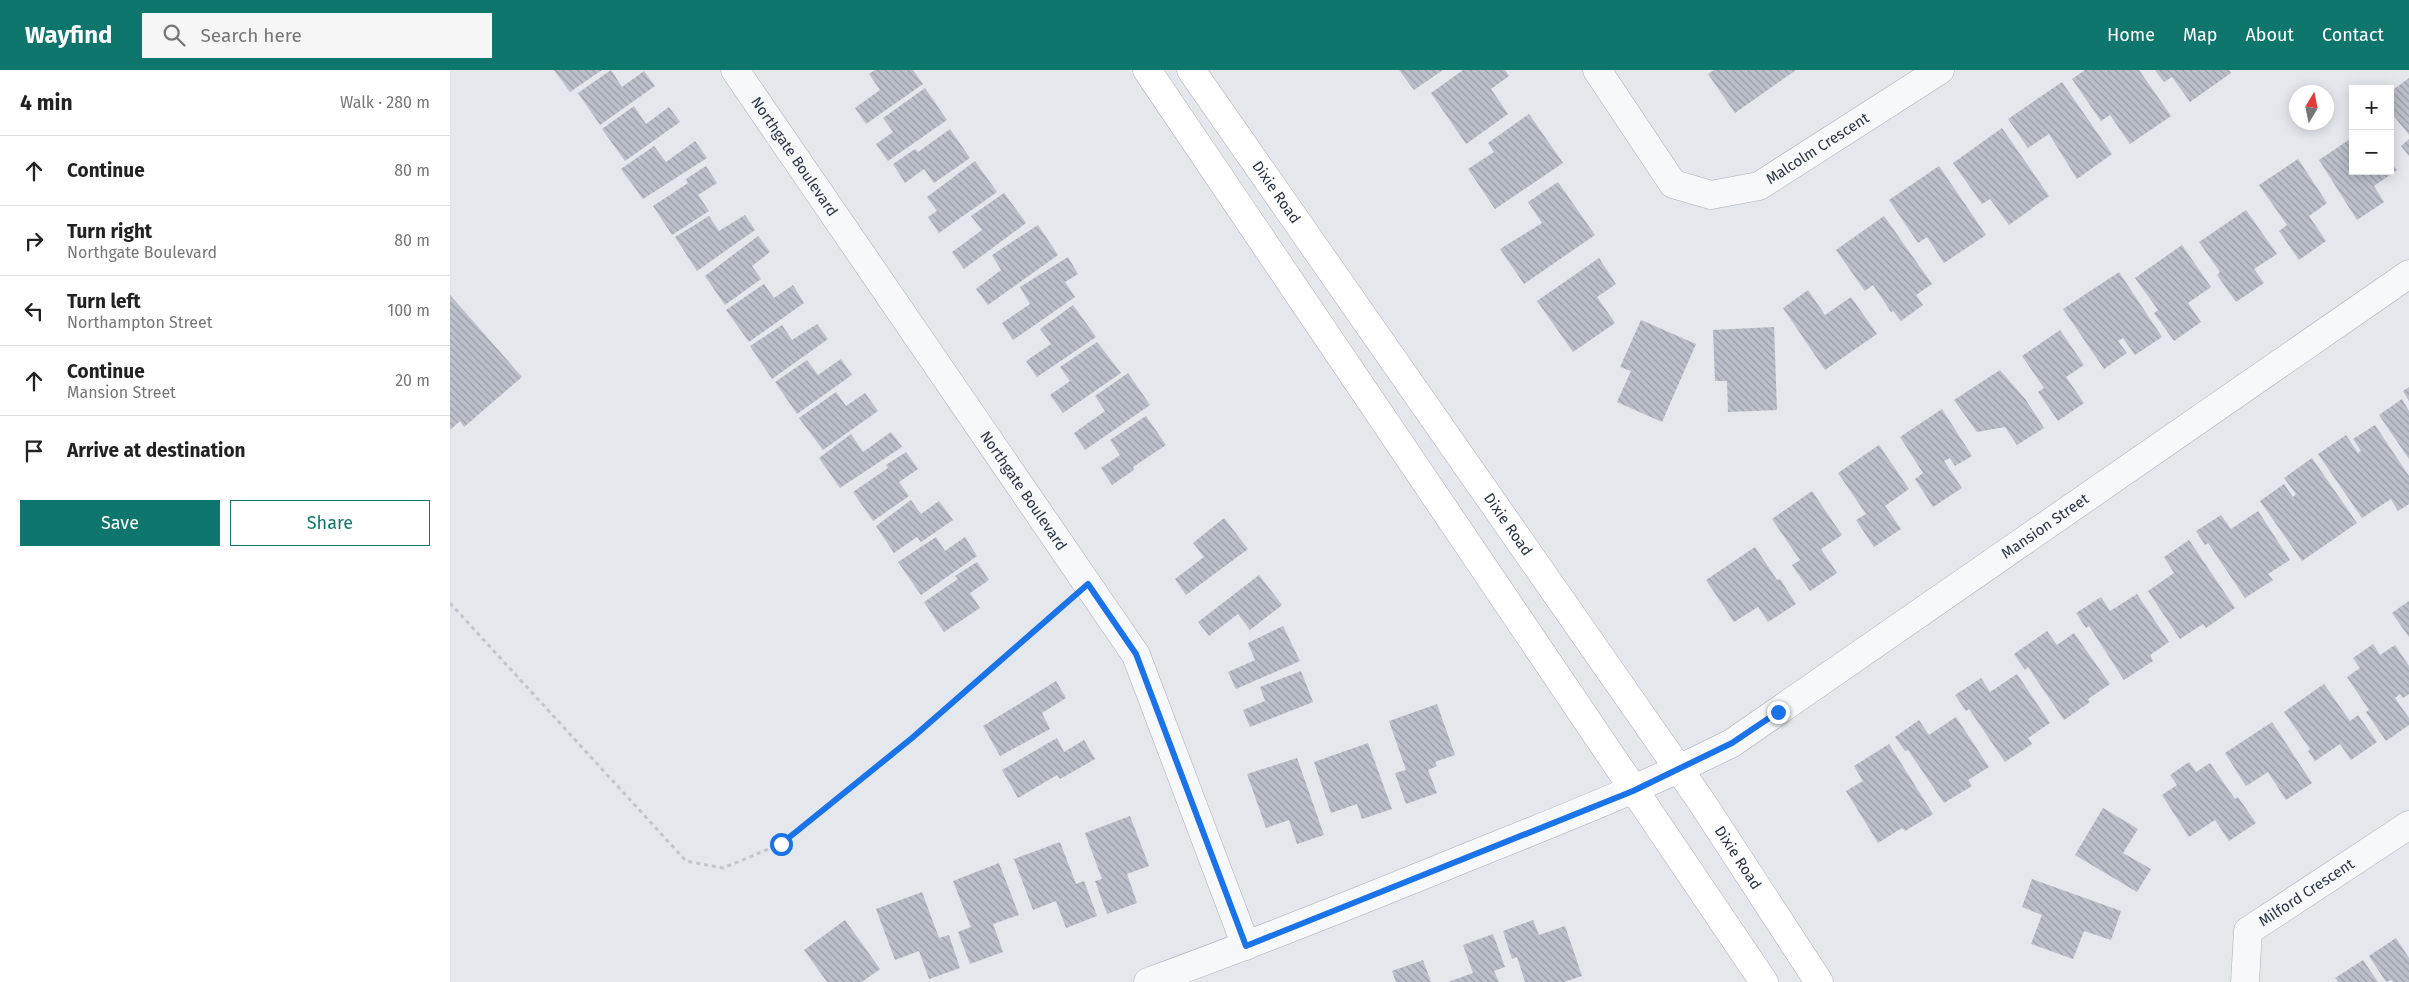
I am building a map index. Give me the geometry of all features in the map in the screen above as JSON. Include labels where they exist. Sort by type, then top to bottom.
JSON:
[{"type":"main road","points":[[1146,70],[1764,982]]},
{"type":"main road","name":"Dixie Road","points":[[1192,70],[1679,770],[1819,982]]},
{"type":"street","name":"Northgate Boulevard","points":[[735,70],[1136,654],[1246,946]]},
{"type":"street","name":"Malcolm Crescent","points":[[1597,70],[1673,184],[1711,195],[1759,186],[1940,70]]},
{"type":"street","name":"Mansion Street","points":[[1148,982],[1246,946],[1633,791],[1679,770],[1739,738],[2409,274]]},
{"type":"street","name":"Milford Crescent","points":[[2245,982],[2248,931],[2409,824]]},
{"type":"path","points":[[450,602],[686,861],[723,868],[781,844],[912,738],[1088,584]]},
{"type":"building","points":[[554,70],[602,70],[570,92]]},
{"type":"building","points":[[611,70],[622,87],[644,71],[655,86],[600,125],[578,93]]},
{"type":"building","points":[[875,70],[913,70],[923,84],[866,124],[855,108],[880,90],[869,74]]},
{"type":"building","points":[[1399,70],[1443,70],[1414,90]]},
{"type":"building","points":[[1463,70],[1505,70],[1509,76],[1491,89],[1508,114],[1466,144],[1431,93]]},
{"type":"building","points":[[1714,70],[1796,70],[1735,113],[1708,74]]},
{"type":"building","points":[[2085,70],[2139,70],[2171,116],[2130,144],[2110,115],[2101,121],[2072,79]]},
{"type":"building","points":[[2155,70],[2229,70],[2231,73],[2190,102],[2172,77],[2164,82]]},
{"type":"building","points":[[2409,78],[2409,135],[2394,116],[2394,89]]},
{"type":"building","points":[[2062,82],[2112,154],[2077,179],[2049,134],[2028,148],[2008,119]]},
{"type":"building","points":[[925,88],[947,120],[888,161],[876,144],[893,132],[883,118]]},
{"type":"building","points":[[634,106],[646,124],[669,107],[680,122],[625,161],[602,129]]},
{"type":"building","points":[[1529,114],[1563,163],[1495,209],[1468,169],[1494,152],[1488,143]]},
{"type":"building","points":[[2002,128],[2049,196],[2009,225],[1990,199],[1982,204],[1953,163]]},
{"type":"building","points":[[950,129],[970,158],[934,183],[924,169],[905,183],[893,164],[915,149],[918,152]]},
{"type":"building","points":[[2409,139],[2409,156],[2401,146]]},
{"type":"building","points":[[2349,140],[2349,175],[2390,175],[2374,186],[2384,202],[2357,220],[2319,160]]},
{"type":"building","points":[[695,141],[707,158],[643,199],[621,169],[654,146],[666,162]]},
{"type":"building","points":[[2298,159],[2327,203],[2309,216],[2326,241],[2299,260],[2279,231],[2287,225],[2259,185]]},
{"type":"building","points":[[975,161],[997,192],[939,233],[928,217],[937,211],[927,197]]},
{"type":"building","points":[[706,166],[717,183],[698,195],[709,211],[672,235],[653,206],[688,183],[686,179]]},
{"type":"building","points":[[1939,166],[1986,235],[1944,263],[1927,237],[1918,243],[1889,200]]},
{"type":"building","points":[[1558,182],[1595,235],[1524,284],[1500,249],[1542,223],[1528,202]]},
{"type":"building","points":[[1004,193],[1026,223],[964,269],[952,252],[982,230],[971,216]]},
{"type":"building","points":[[2246,210],[2277,254],[2254,269],[2264,283],[2236,302],[2217,275],[2220,272],[2199,242]]},
{"type":"building","points":[[745,215],[755,230],[697,271],[675,237],[709,216],[719,231]]},
{"type":"building","points":[[1884,216],[1932,284],[1916,295],[1923,305],[1901,321],[1893,311],[1891,312],[1873,285],[1865,291],[1836,250]]},
{"type":"building","points":[[1038,225],[1058,255],[988,305],[976,289],[1001,270],[992,255]]},
{"type":"building","points":[[758,236],[770,252],[752,266],[761,279],[725,305],[705,276]]},
{"type":"building","points":[[2182,245],[2211,287],[2188,303],[2201,322],[2174,341],[2154,313],[2158,310],[2135,278]]},
{"type":"building","points":[[1068,257],[1078,274],[1065,282],[1075,297],[1013,340],[1002,323],[1030,304],[1020,287]]},
{"type":"building","points":[[1599,258],[1616,284],[1597,297],[1615,323],[1573,352],[1537,301]]},
{"type":"building","points":[[2119,272],[2162,337],[2135,355],[2123,338],[2118,341],[2127,353],[2104,369],[2063,309]]},
{"type":"building","points":[[764,284],[774,298],[793,285],[804,303],[749,342],[726,310]]},
{"type":"building","points":[[1808,290],[1825,315],[1851,297],[1877,334],[1825,370],[1783,308]]},
{"type":"building","points":[[450,295],[522,377],[464,427],[460,421],[450,430]]},
{"type":"building","points":[[1073,305],[1096,337],[1037,377],[1026,361],[1051,344],[1040,329]]},
{"type":"building","points":[[1641,320],[1696,344],[1662,422],[1617,402],[1631,371],[1620,367]]},
{"type":"building","points":[[817,324],[828,339],[772,379],[750,346],[782,325],[792,340]]},
{"type":"building","points":[[1774,327],[1777,410],[1728,412],[1727,381],[1715,381],[1713,330]]},
{"type":"building","points":[[2060,330],[2084,365],[2066,377],[2084,403],[2058,421],[2038,392],[2044,388],[2022,356]]},
{"type":"building","points":[[1097,342],[1121,373],[1063,413],[1050,395],[1070,381],[1060,367]]},
{"type":"building","points":[[841,359],[852,375],[797,414],[775,382],[807,360],[818,375]]},
{"type":"building","points":[[2000,370],[2026,400],[2044,428],[2017,445],[2005,427],[1977,432],[1954,400]]},
{"type":"building","points":[[1128,373],[1150,405],[1085,450],[1074,433],[1105,411],[1095,396]]},
{"type":"building","points":[[2409,387],[2409,401],[2403,391]]},
{"type":"building","points":[[836,392],[846,406],[865,393],[878,411],[823,450],[799,418]]},
{"type":"building","points":[[2402,399],[2409,411],[2409,459],[2379,415]]},
{"type":"building","points":[[1942,409],[1972,456],[1955,466],[1950,458],[1944,461],[1962,488],[1933,507],[1915,479],[1923,473],[1900,437]]},
{"type":"building","points":[[1146,416],[1166,445],[1133,467],[1134,470],[1112,485],[1101,468],[1120,455],[1110,440]]},
{"type":"building","points":[[2375,425],[2409,476],[2409,504],[2398,511],[2391,499],[2362,518],[2318,454],[2346,435],[2358,453],[2361,451],[2353,439]]},
{"type":"building","points":[[891,432],[902,447],[840,488],[819,458],[851,434],[863,452]]},
{"type":"building","points":[[1879,445],[1909,489],[1885,506],[1901,529],[1874,547],[1856,520],[1866,514],[1838,473]]},
{"type":"building","points":[[906,452],[918,469],[899,482],[909,496],[873,521],[853,492],[888,468],[886,465]]},
{"type":"building","points":[[2312,458],[2357,523],[2302,561],[2260,501],[2284,484],[2293,497],[2296,494],[2284,478]]},
{"type":"building","points":[[1812,491],[1842,535],[1821,549],[1837,573],[1810,591],[1792,565],[1800,560],[1772,519]]},
{"type":"building","points":[[911,500],[921,514],[939,501],[953,520],[921,542],[917,537],[894,553],[876,526]]},
{"type":"building","points":[[2258,511],[2290,560],[2268,574],[2273,580],[2245,598],[2208,543],[2205,545],[2196,531],[2221,515],[2231,529]]},
{"type":"building","points":[[1224,518],[1248,549],[1186,595],[1175,579],[1204,557],[1193,543]]},
{"type":"building","points":[[936,537],[945,551],[965,537],[977,556],[921,595],[898,562]]},
{"type":"building","points":[[2189,540],[2235,608],[2206,628],[2203,624],[2180,639],[2148,591],[2174,573],[2164,557]]},
{"type":"building","points":[[1755,547],[1777,580],[1780,579],[1796,604],[1768,622],[1758,607],[1734,622],[1706,580]]},
{"type":"building","points":[[977,562],[989,580],[970,593],[980,608],[944,632],[924,602],[958,579],[955,576]]},
{"type":"building","points":[[1259,575],[1282,605],[1250,630],[1238,614],[1209,636],[1198,622]]},
{"type":"building","points":[[2137,594],[2169,642],[2150,655],[2153,661],[2124,680],[2089,626],[2086,628],[2076,613],[2101,597],[2110,611]]},
{"type":"building","points":[[2409,601],[2409,637],[2392,613]]},
{"type":"building","points":[[1283,626],[1300,661],[1236,689],[1228,672],[1255,660],[1248,643]]},
{"type":"building","points":[[2047,631],[2057,645],[2074,633],[2110,684],[2088,699],[2090,702],[2064,720],[2028,667],[2025,670],[2014,654]]},
{"type":"building","points":[[2373,644],[2380,655],[2395,645],[2409,666],[2409,694],[2403,698],[2400,694],[2395,698],[2409,718],[2409,725],[2386,741],[2366,712],[2369,710],[2347,677],[2360,668],[2353,658]]},
{"type":"building","points":[[1301,671],[1313,702],[1250,727],[1243,710],[1265,701],[1260,687]]},
{"type":"building","points":[[2017,674],[2050,723],[2028,738],[2032,744],[2005,762],[1969,709],[1966,711],[1955,695],[1981,678],[1990,692]]},
{"type":"building","points":[[1056,681],[1066,698],[1042,713],[1050,729],[1000,756],[983,726]]},
{"type":"building","points":[[2324,684],[2350,721],[2358,715],[2377,742],[2351,760],[2340,744],[2315,761],[2308,751],[2310,749],[2284,712]]},
{"type":"building","points":[[1437,704],[1455,755],[1435,762],[1437,766],[1428,770],[1437,793],[1406,804],[1395,773],[1406,770],[1389,721]]},
{"type":"building","points":[[1956,717],[1989,767],[1968,780],[1972,786],[1944,803],[1908,750],[1905,751],[1895,737],[1919,720],[1929,735]]},
{"type":"building","points":[[2272,722],[2312,783],[2286,800],[2268,772],[2246,786],[2225,753]]},
{"type":"building","points":[[1057,738],[1064,752],[1084,740],[1095,759],[1060,779],[1057,775],[1018,798],[1002,770]]},
{"type":"building","points":[[1368,743],[1392,809],[1362,819],[1357,804],[1331,813],[1314,762]]},
{"type":"building","points":[[1889,744],[1933,814],[1905,831],[1902,828],[1878,843],[1846,791],[1863,781],[1854,766]]},
{"type":"building","points":[[1297,758],[1324,835],[1297,844],[1289,820],[1266,828],[1247,774]]},
{"type":"building","points":[[2189,762],[2196,772],[2210,763],[2235,799],[2238,797],[2256,823],[2229,841],[2215,820],[2189,837],[2162,795],[2177,785],[2170,775]]},
{"type":"building","points":[[2103,808],[2138,829],[2123,853],[2151,869],[2137,892],[2075,855]]},
{"type":"building","points":[[1130,816],[1149,866],[1127,874],[1137,903],[1107,914],[1095,881],[1102,879],[1085,833]]},
{"type":"building","points":[[1060,842],[1076,884],[1084,881],[1097,916],[1066,928],[1056,901],[1033,910],[1014,859]]},
{"type":"building","points":[[999,863],[1019,915],[993,924],[1003,952],[970,964],[958,932],[971,927],[953,881]]},
{"type":"building","points":[[2032,879],[2121,911],[2111,940],[2084,931],[2073,959],[2031,944],[2042,915],[2022,907]]},
{"type":"building","points":[[922,892],[939,938],[949,935],[960,968],[929,979],[919,951],[895,960],[876,909]]},
{"type":"building","points":[[845,920],[880,969],[862,982],[827,982],[804,950]]},
{"type":"building","points":[[1533,920],[1539,935],[1565,926],[1582,976],[1564,982],[1525,982],[1517,957],[1512,959],[1503,931]]},
{"type":"building","points":[[1493,934],[1505,967],[1494,971],[1499,982],[1448,982],[1473,973],[1463,945]]},
{"type":"building","points":[[2396,938],[2409,958],[2409,982],[2393,982],[2391,980],[2386,982],[2369,956]]},
{"type":"building","points":[[1423,960],[1431,982],[1396,982],[1392,971]]},
{"type":"building","points":[[2363,960],[2378,982],[2338,982],[2335,978]]},
{"type":"route","points":[[781,844],[912,738],[1088,584],[1136,654],[1246,946],[1633,791],[1732,743],[1778,712]]}]
